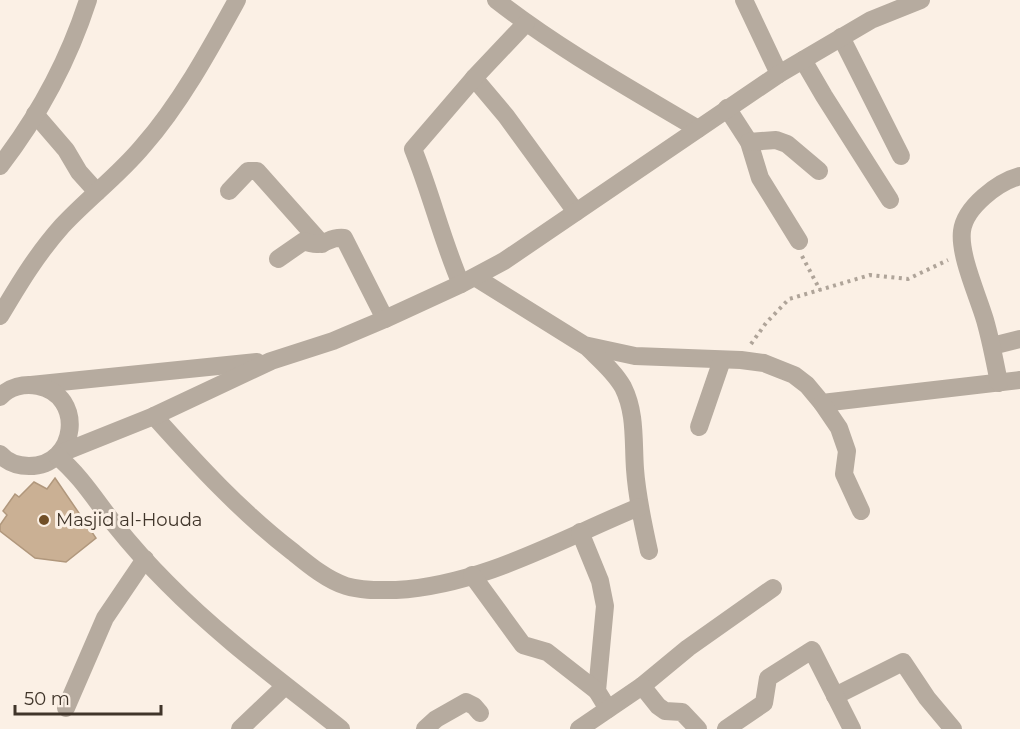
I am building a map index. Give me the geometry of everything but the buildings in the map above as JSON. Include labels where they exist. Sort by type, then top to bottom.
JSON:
[{"type":"street","points":[[0,166],[35,114],[67,59],[88,0]]},
{"type":"street","points":[[0,316],[31,263],[64,225],[121,170],[158,128],[202,61],[237,0]]},
{"type":"street","points":[[496,0],[577,57],[698,129]]},
{"type":"street","points":[[744,0],[779,74]]},
{"type":"street","points":[[4,464],[36,466],[47,462],[58,455],[154,416],[271,361],[385,319],[468,281],[504,261],[779,74],[871,20],[921,0]]},
{"type":"street","points":[[526,23],[474,78],[413,149],[424,176],[447,252],[468,281],[584,345],[606,365],[622,386],[633,422],[639,507],[649,551]]},
{"type":"street","points":[[841,37],[901,156]]},
{"type":"street","points":[[803,60],[890,200]]},
{"type":"street","points":[[474,78],[506,116],[576,212]]},
{"type":"street","points":[[728,108],[749,142],[760,178],[799,241]]},
{"type":"street","points":[[35,114],[66,150],[79,172],[97,192]]},
{"type":"street","points":[[749,142],[776,140],[787,144],[819,171]]},
{"type":"street","points":[[229,191],[248,171],[257,171],[322,244]]},
{"type":"street","points":[[999,383],[992,346],[962,245],[962,229],[969,213],[982,199],[997,187],[1020,176]]},
{"type":"street","points":[[278,259],[304,241],[314,245],[338,237],[345,238],[385,319]]},
{"type":"street","points":[[992,346],[1020,339]]},
{"type":"street","points":[[584,345],[635,357],[741,360],[764,363],[794,375],[807,385],[839,428],[847,451],[844,474],[861,511]]},
{"type":"street","points":[[699,428],[722,360]]},
{"type":"street","points":[[0,397],[24,385],[271,361]]},
{"type":"street","points":[[0,377],[24,385],[44,387],[64,404],[69,417],[70,430],[67,443],[58,455]]},
{"type":"street","points":[[822,403],[1020,380]]},
{"type":"street","points":[[154,416],[210,478],[262,528],[306,562],[346,586],[367,590],[407,589],[447,583],[496,568],[639,507]]},
{"type":"street","points":[[58,455],[80,477],[115,525],[145,559],[195,610],[285,686],[341,729]]},
{"type":"street","points":[[580,532],[600,580],[605,606],[597,691]]},
{"type":"street","points":[[66,708],[105,618],[145,559]]},
{"type":"street","points":[[472,575],[523,645],[547,652],[597,691],[608,709]]},
{"type":"street","points":[[579,729],[642,687],[688,648],[773,588]]},
{"type":"street","points":[[726,729],[764,703],[768,678],[812,650],[852,729]]},
{"type":"street","points":[[836,696],[903,662],[927,698],[953,729]]},
{"type":"street","points":[[240,729],[285,686]]},
{"type":"street","points":[[642,687],[658,706],[665,711],[682,712],[698,729]]},
{"type":"street","points":[[424,729],[436,719],[466,702],[480,713]]},
{"type":"path","points":[[799,241],[803,260],[820,290]]},
{"type":"path","points":[[741,360],[766,323],[789,299],[870,275],[908,279],[964,253]]},
{"type":"place","name":"Masjid al-Houda","points":[[44,520]]}]
